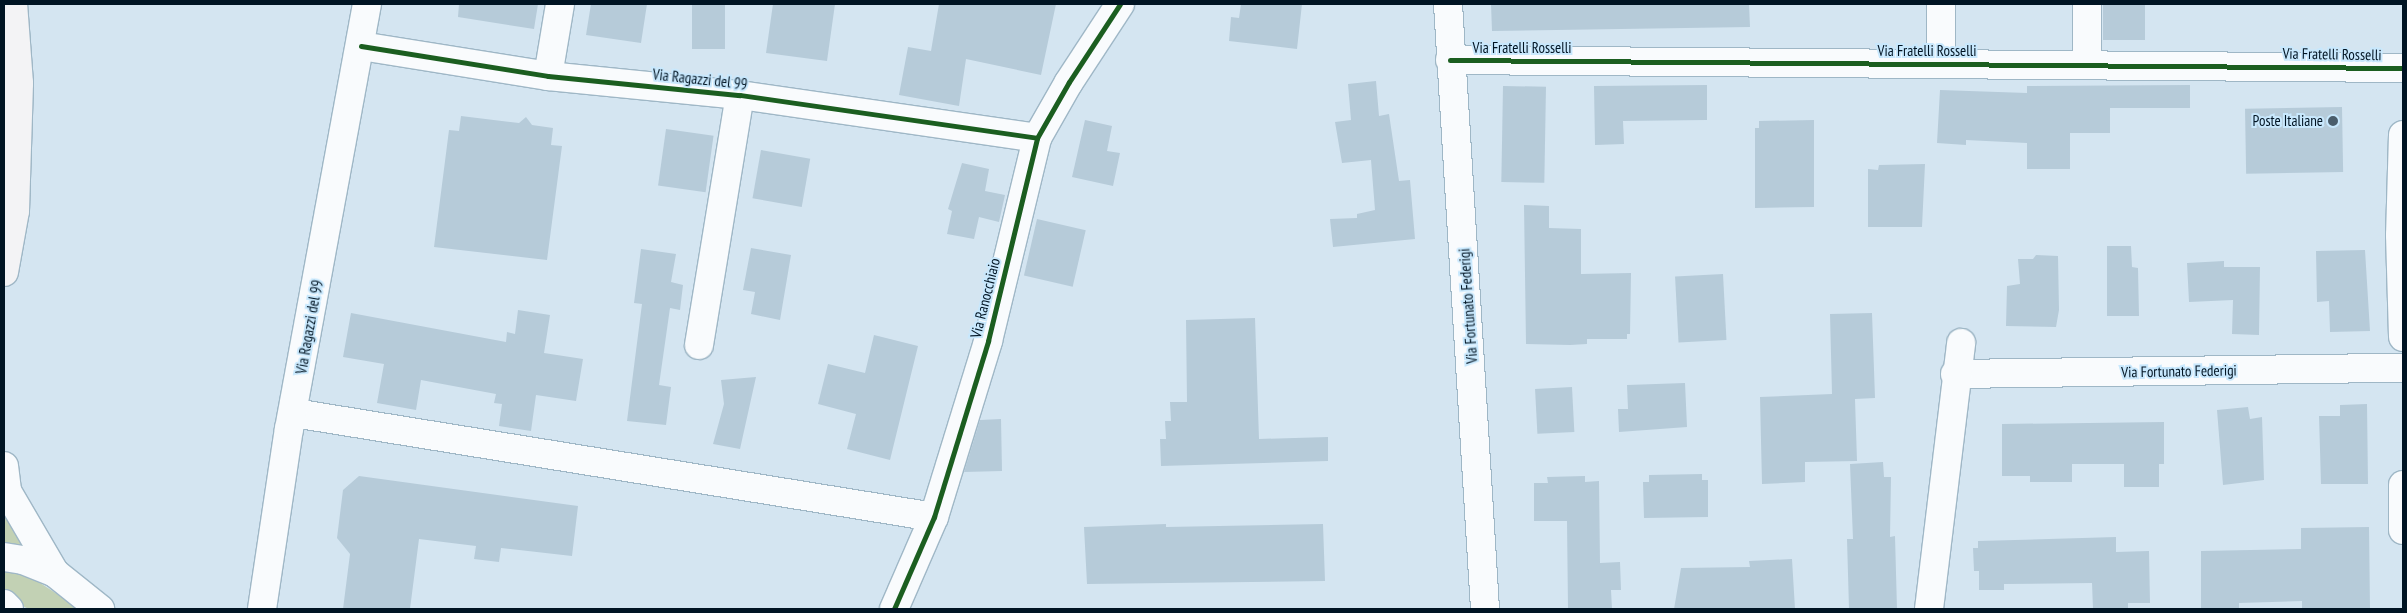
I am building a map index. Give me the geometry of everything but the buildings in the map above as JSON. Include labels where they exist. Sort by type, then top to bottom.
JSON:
[{"type":"main road","points":[[4,272],[15,202],[19,83],[13,4]]},
{"type":"street","name":"Via Ragazzi del 99","points":[[262,609],[294,413],[367,4]]},
{"type":"street","points":[[548,76],[560,4]]},
{"type":"street","name":"Via Ranocchiaio","points":[[894,609],[934,516],[988,341],[1037,138],[1069,82],[1120,4]]},
{"type":"street","name":"Via Fortunato Federigi","points":[[1448,4],[1450,60],[1481,506],[1484,609]]},
{"type":"street","points":[[1941,4],[1942,63]]},
{"type":"street","points":[[2086,4],[2087,64]]},
{"type":"street","name":"Via Ragazzi del 99","points":[[360,46],[548,76],[740,95],[1037,138]]},
{"type":"street","name":"Via Fratelli Rosselli","points":[[1450,60],[2403,68]]},
{"type":"street","name":"Via Ragazzi del 99","points":[[699,345],[740,95]]},
{"type":"street","points":[[2403,135],[2400,235],[2403,337]]},
{"type":"street","points":[[1929,609],[1955,374],[1961,343]]},
{"type":"street","name":"Via Fortunato Federigi","points":[[1955,374],[2403,368]]},
{"type":"street","points":[[294,413],[934,516]]},
{"type":"street","points":[[4,466],[7,491],[55,573]]},
{"type":"street","points":[[2403,485],[2403,530]]},
{"type":"street","points":[[4,558],[23,560],[55,573],[100,609]]},
{"type":"street","points":[[4,604],[9,609]]},
{"type":"green space","points":[[4,507],[23,545],[21,548],[4,547]]},
{"type":"green space","points":[[4,570],[34,579],[80,609],[29,609],[18,604],[4,593]]},
{"type":"cycle path","points":[[894,609],[934,517],[988,341],[1037,138],[1069,82],[1120,4]]},
{"type":"cycle path","points":[[361,46],[548,76],[740,95],[1037,138]]},
{"type":"cycle path","points":[[1450,60],[2403,68]]},
{"type":"place","name":"Poste Italiane","points":[[2333,121]]}]
